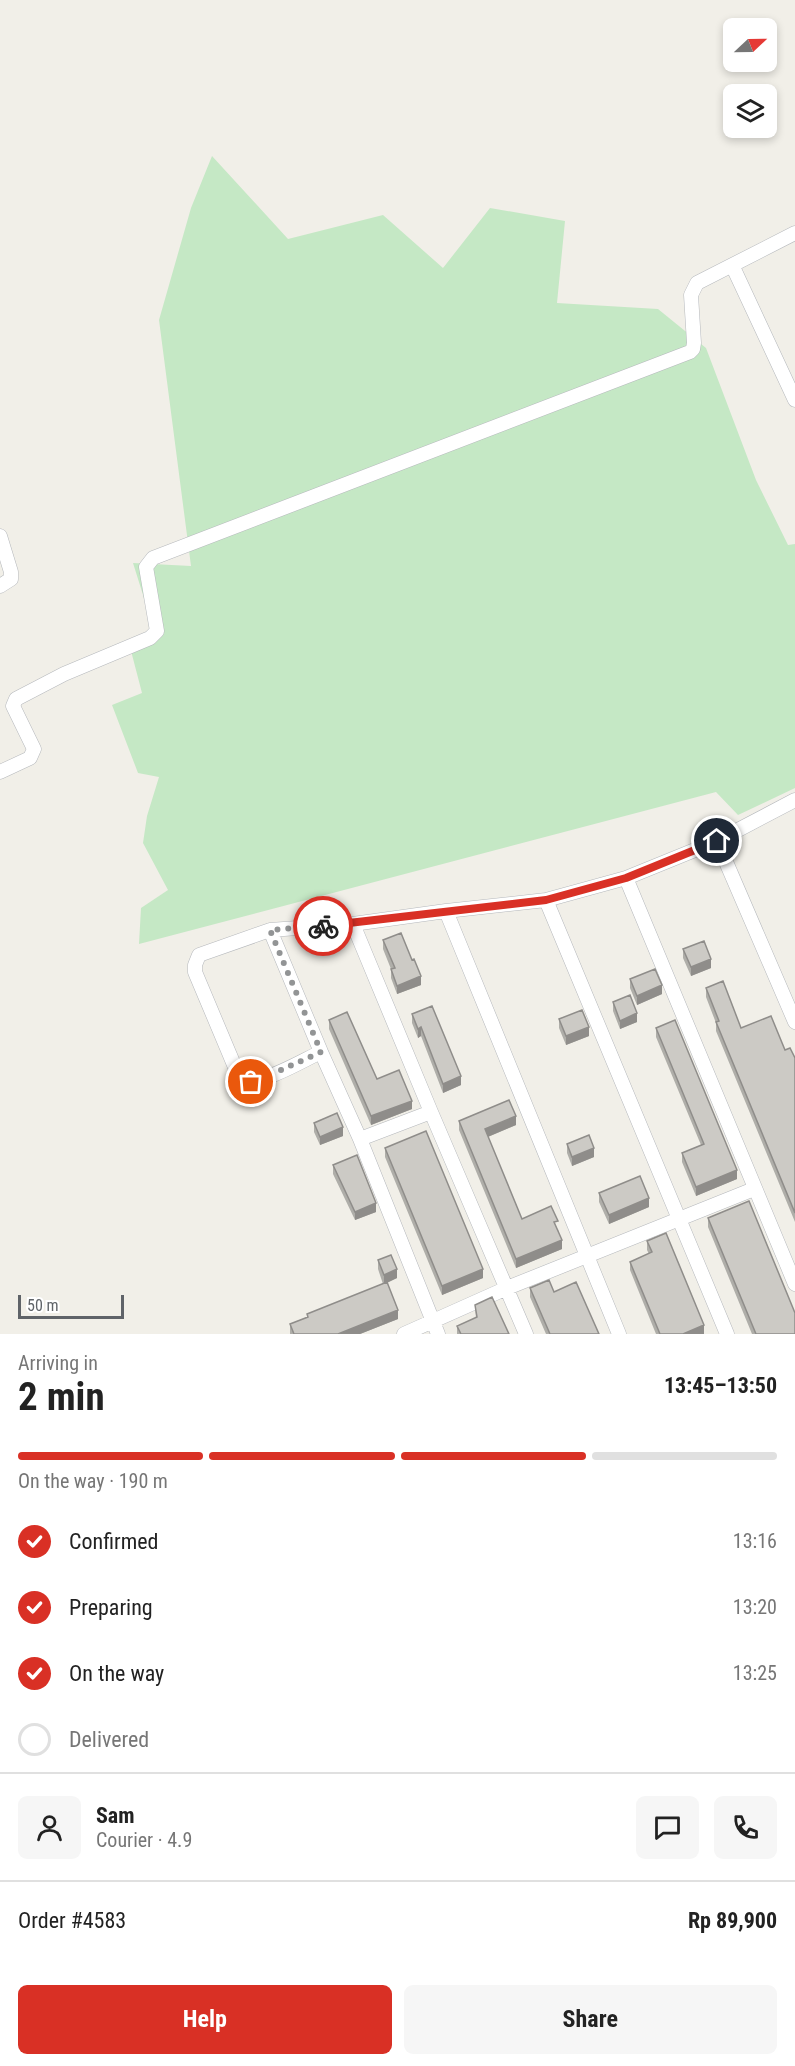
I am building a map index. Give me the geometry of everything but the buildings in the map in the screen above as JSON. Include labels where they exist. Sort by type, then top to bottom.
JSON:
[{"type":"street","points":[[0,772],[30,758],[34,749],[13,706],[16,699],[64,674],[154,635],[156,631],[146,567],[153,558],[690,352],[694,343],[691,295],[693,288],[795,233]]},
{"type":"street","points":[[733,267],[795,400]]},
{"type":"street","points":[[0,536],[11,572],[10,579],[0,586]]},
{"type":"street","points":[[321,1052],[259,1080],[245,1082],[237,1075],[195,972],[199,955],[270,930],[353,924],[546,900],[626,878],[717,841],[795,800]]},
{"type":"street","points":[[717,841],[795,1022]]},
{"type":"street","points":[[626,878],[795,1284]]},
{"type":"street","points":[[546,900],[727,1334]]},
{"type":"street","points":[[446,911],[619,1334]]},
{"type":"street","points":[[353,924],[526,1334]]},
{"type":"street","points":[[270,930],[360,1139],[435,1328]]},
{"type":"street","points":[[360,1139],[431,1112]]},
{"type":"street","points":[[404,1334],[435,1328],[507,1288],[754,1189]]},
{"type":"green space","points":[[212,156],[288,239],[383,215],[443,268],[490,208],[565,221],[557,303],[658,309],[706,348],[756,480],[788,545],[795,544],[795,788],[738,815],[716,792],[139,944],[141,908],[168,890],[143,843],[147,816],[159,777],[138,773],[112,705],[142,693],[130,647],[154,630],[133,563],[191,566],[159,320],[191,208]]},
{"type":"way so far","points":[[251,1082],[321,1052],[270,930],[323,926]]},
{"type":"route","points":[[323,926],[546,900],[626,878],[717,841]]}]
